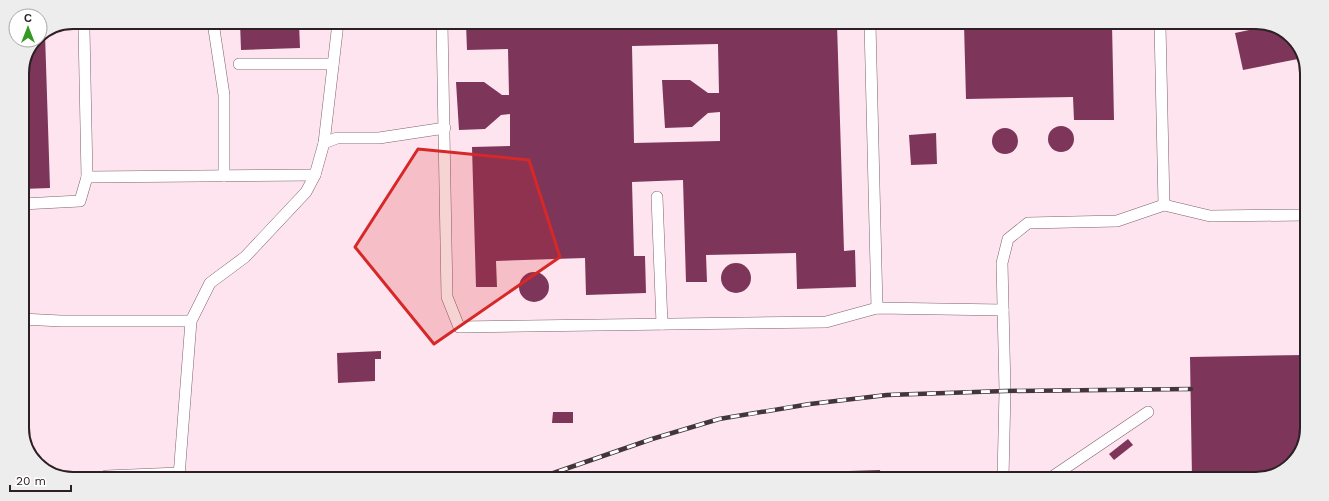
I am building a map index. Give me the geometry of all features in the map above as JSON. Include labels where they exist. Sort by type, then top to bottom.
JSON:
[{"type":"lane","points":[[29,204],[80,201],[87,177],[84,29]]},
{"type":"lane","points":[[214,29],[224,95],[224,176]]},
{"type":"lane","points":[[179,472],[191,321],[210,283],[245,257],[306,192],[315,175],[324,143],[337,29]]},
{"type":"lane","points":[[442,29],[447,297],[459,327],[826,322],[877,308],[1003,310]]},
{"type":"lane","points":[[870,29],[877,308]]},
{"type":"lane","points":[[1160,29],[1164,205]]},
{"type":"lane","points":[[239,64],[333,64]]},
{"type":"lane","points":[[324,143],[337,138],[379,138],[445,128]]},
{"type":"lane","points":[[87,177],[315,175]]},
{"type":"lane","points":[[657,197],[662,324]]},
{"type":"lane","points":[[1003,472],[1006,391],[1002,263],[1008,240],[1028,223],[1117,221],[1164,205],[1210,216],[1300,215]]},
{"type":"lane","points":[[29,319],[61,321],[191,321]]},
{"type":"lane","points":[[1058,472],[1148,412]]},
{"type":"highlighted area","points":[[418,149],[529,160],[560,257],[434,344],[355,247]]},
{"type":"shaded area","points":[[73,29],[1256,29],[1270,31],[1280,36],[1291,46],[1297,56],[1300,70],[1300,428],[1298,442],[1291,455],[1280,465],[1261,472],[73,472],[59,470],[46,463],[38,455],[32,445],[29,431],[29,73],[32,56],[36,49],[48,48],[48,37],[56,32]]},
{"type":"building","points":[[240,29],[299,29],[300,48],[241,50]]},
{"type":"building","points":[[466,29],[837,29],[844,251],[855,250],[856,287],[797,289],[796,253],[706,255],[707,282],[686,282],[683,180],[632,182],[634,256],[645,256],[646,293],[586,295],[585,258],[496,261],[497,287],[476,287],[472,147],[510,146],[510,114],[501,115],[485,129],[459,130],[456,82],[484,82],[502,95],[509,95],[508,49],[467,50]],"holes":[[[718,44],[719,93],[708,93],[690,80],[662,80],[665,128],[692,127],[708,113],[720,112],[720,141],[634,143],[632,46]]]},
{"type":"building","points":[[964,29],[1112,29],[1114,120],[1074,120],[1073,97],[966,99]]},
{"type":"building","points":[[1254,29],[1270,31],[1280,36],[1291,46],[1298,59],[1243,70],[1235,33]]},
{"type":"building","points":[[45,48],[50,188],[29,189],[29,73],[32,56],[36,49]]},
{"type":"building","points":[[1061,126],[1070,130],[1074,139],[1070,148],[1061,152],[1052,148],[1048,139],[1052,130]]},
{"type":"building","points":[[1005,128],[1014,132],[1018,141],[1014,150],[1005,154],[996,150],[992,141],[996,132]]},
{"type":"building","points":[[936,133],[937,164],[911,165],[909,135]]},
{"type":"building","points":[[736,263],[747,267],[751,278],[747,289],[736,293],[725,289],[721,278],[725,267]]},
{"type":"building","points":[[534,272],[545,276],[549,287],[545,298],[534,302],[523,298],[519,287],[523,276]]},
{"type":"building","points":[[381,351],[381,359],[375,359],[375,381],[338,383],[337,353]]},
{"type":"building","points":[[1300,355],[1299,436],[1298,442],[1287,459],[1280,465],[1261,472],[1192,472],[1190,357]]},
{"type":"building","points":[[553,412],[573,412],[573,423],[552,423]]},
{"type":"building","points":[[1128,439],[1133,445],[1114,460],[1109,454]]},
{"type":"building","points":[[880,470],[880,472],[817,472]]},
{"type":"railway","points":[[556,472],[652,439],[719,419],[810,404],[887,395],[1005,391],[1191,389]]}]
